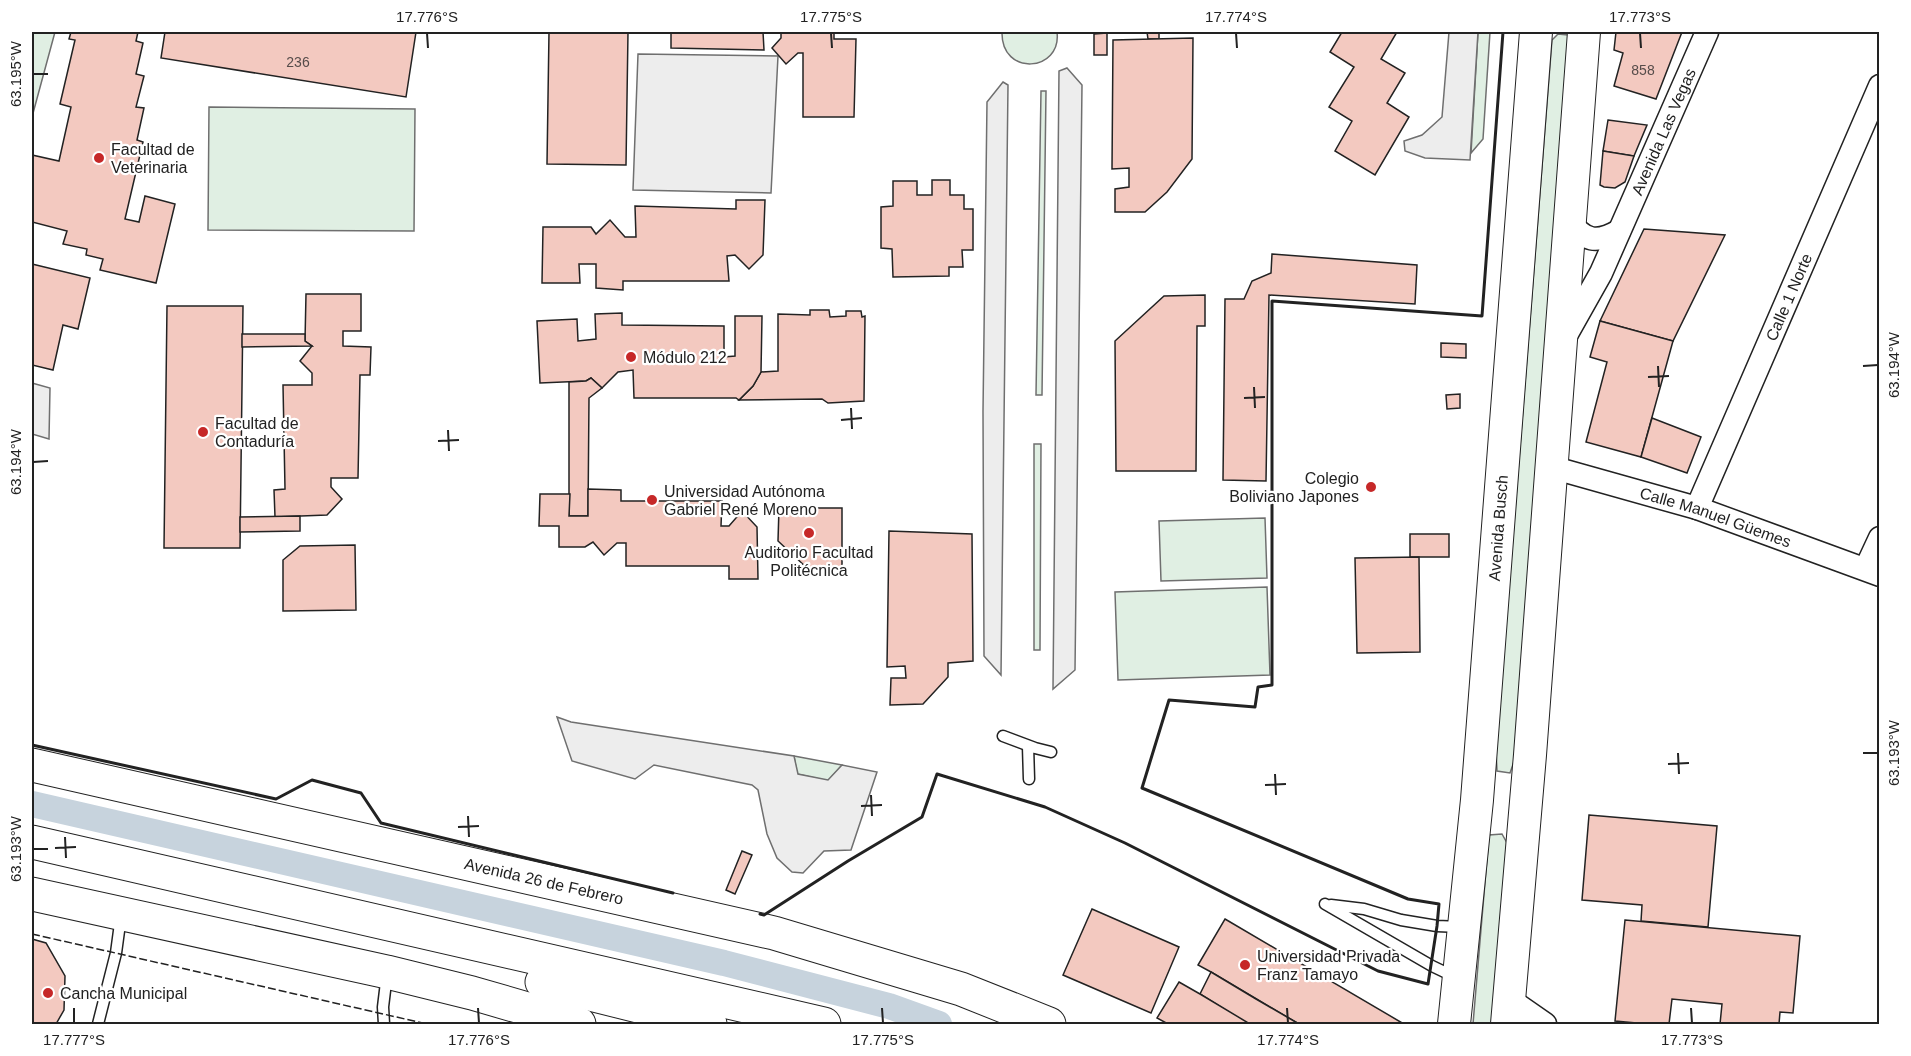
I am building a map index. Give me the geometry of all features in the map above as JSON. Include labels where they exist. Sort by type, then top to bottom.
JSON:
[{"type":"main road","name":"Avenida Busch","points":[[1454,1024],[1477,800],[1536,32]]},
{"type":"main road","points":[[1508,1012],[1530,755],[1584,32]]},
{"type":"main road","name":"Avenida 26 de Febrero","points":[[32,765],[774,933],[961,989],[1049,1024]]},
{"type":"main road","points":[[1477,800],[1501,804],[1507,810],[1511,820],[1503,904],[1514,943]]},
{"type":"main road","points":[[32,842],[824,1024]]},
{"type":"main road","points":[[32,865],[345,933],[710,1024]]},
{"type":"main road","points":[[32,894],[387,972],[472,993],[579,1024]]},
{"type":"main road","points":[[345,933],[472,993]]},
{"type":"street","name":"Avenida Las Vegas","points":[[1560,345],[1601,273],[1707,32]]},
{"type":"street","name":"Calle 1 Norte","points":[[1697,508],[1880,86]]},
{"type":"street","points":[[1569,220],[1578,232],[1592,238],[1606,238],[1619,231]]},
{"type":"street","name":"Calle Manuel Güemes","points":[[1551,467],[1697,508],[1873,572]]},
{"type":"street","points":[[1873,572],[1880,538]]},
{"type":"street","points":[[1508,1012],[1545,1024]]},
{"type":"lane","points":[[1003,736],[1051,752]]},
{"type":"lane","points":[[1028,746],[1029,779]]},
{"type":"lane","points":[[1459,979],[1432,966],[1325,904],[1364,909],[1401,920],[1465,928]]},
{"type":"lane","points":[[98,1024],[116,953],[121,913]]},
{"type":"lane","points":[[384,1024],[383,1006],[387,972]]},
{"type":"green space","points":[[32,32],[55,32],[32,117]]},
{"type":"green space","points":[[1002,32],[1057,32],[1056,45],[1050,55],[1042,61],[1031,64],[1020,62],[1011,57],[1004,47]]},
{"type":"green space","points":[[1478,32],[1490,32],[1483,139],[1471,153]]},
{"type":"green space","points":[[1558,34],[1568,35],[1572,45],[1517,753],[1510,773],[1497,771],[1496,751],[1552,40]]},
{"type":"green space","points":[[1041,91],[1046,91],[1042,395],[1036,395]]},
{"type":"green space","points":[[209,107],[415,109],[414,231],[208,230]]},
{"type":"green space","points":[[1034,444],[1041,444],[1040,650],[1034,650]]},
{"type":"green space","points":[[1265,518],[1267,578],[1161,581],[1159,521]]},
{"type":"green space","points":[[1267,587],[1270,675],[1118,680],[1115,592]]},
{"type":"green space","points":[[794,756],[842,765],[828,781],[797,774]]},
{"type":"green space","points":[[1502,834],[1507,843],[1495,1024],[1473,1024],[1489,835]]},
{"type":"shaded area","points":[[1449,32],[1478,32],[1470,160],[1425,158],[1405,151],[1404,141],[1422,135],[1442,117]]},
{"type":"shaded area","points":[[638,54],[778,56],[771,193],[633,190]]},
{"type":"shaded area","points":[[1067,68],[1082,85],[1075,670],[1053,689],[1059,71]]},
{"type":"shaded area","points":[[1003,82],[1008,85],[1001,675],[984,656],[983,412],[987,102]]},
{"type":"shaded area","points":[[32,383],[50,388],[49,439],[32,434]]},
{"type":"shaded area","points":[[557,717],[571,722],[794,756],[798,774],[828,780],[842,765],[877,772],[851,850],[824,851],[803,873],[792,872],[777,858],[767,834],[758,790],[752,785],[654,765],[635,779],[572,761]]},
{"type":"building","name":"Facultad de Veterinaria","points":[[71,32],[138,32],[136,41],[143,43],[136,74],[144,76],[136,107],[144,108],[137,140],[143,142],[125,219],[139,222],[145,196],[175,204],[156,283],[100,270],[103,259],[86,255],[87,249],[63,244],[67,231],[32,222],[32,155],[59,161],[71,107],[60,104],[75,40],[69,39]]},
{"type":"building","points":[[165,32],[416,32],[406,97],[161,58]]},
{"type":"building","points":[[549,32],[628,32],[626,165],[547,164]]},
{"type":"building","points":[[671,32],[763,32],[764,50],[671,48]]},
{"type":"building","points":[[781,32],[834,32],[834,39],[856,39],[854,117],[803,117],[803,53],[798,53],[786,64],[772,48],[781,38]]},
{"type":"building","points":[[1147,32],[1159,32],[1159,39],[1148,39]]},
{"type":"building","points":[[1342,32],[1397,32],[1381,59],[1405,73],[1387,103],[1409,117],[1375,175],[1335,151],[1352,121],[1329,107],[1354,67],[1330,52]]},
{"type":"building","points":[[1616,32],[1682,32],[1656,99],[1614,86],[1623,53],[1614,50]]},
{"type":"building","points":[[1107,33],[1107,55],[1094,55],[1094,34]]},
{"type":"building","points":[[1193,38],[1192,159],[1167,192],[1145,212],[1115,212],[1115,189],[1129,187],[1129,168],[1112,169],[1113,40]]},
{"type":"building","points":[[1608,120],[1647,125],[1634,156],[1603,151]]},
{"type":"building","points":[[1603,151],[1634,156],[1625,182],[1615,188],[1600,185]]},
{"type":"building","points":[[932,180],[950,180],[950,195],[964,195],[964,209],[973,209],[973,250],[962,250],[963,267],[949,267],[949,276],[893,277],[892,249],[881,248],[881,207],[893,206],[893,181],[917,181],[917,195],[932,195]]},
{"type":"building","points":[[736,200],[765,200],[763,255],[749,269],[735,255],[727,256],[729,281],[623,281],[623,290],[596,288],[596,264],[579,264],[580,283],[542,283],[543,227],[591,227],[596,234],[610,220],[625,237],[636,237],[635,206],[736,209]]},
{"type":"building","points":[[1644,229],[1725,235],[1673,341],[1600,321]]},
{"type":"building","points":[[1272,254],[1417,265],[1415,304],[1269,295],[1266,481],[1223,480],[1225,299],[1244,299],[1252,281],[1271,273]]},
{"type":"building","points":[[32,264],[90,278],[78,329],[63,325],[53,370],[32,365]]},
{"type":"building","points":[[306,294],[361,294],[361,331],[343,331],[343,346],[371,347],[370,375],[360,375],[358,478],[331,478],[331,487],[342,499],[327,515],[275,517],[274,490],[285,489],[283,385],[312,385],[312,373],[300,361],[312,346],[305,341]]},
{"type":"building","points":[[1205,295],[1205,326],[1197,326],[1196,471],[1116,471],[1115,341],[1164,296]]},
{"type":"building","name":"Facultad de Contaduría","points":[[167,306],[243,306],[240,548],[164,548]]},
{"type":"building","points":[[810,310],[829,310],[830,317],[846,316],[846,311],[861,311],[862,317],[865,316],[864,401],[828,403],[822,399],[739,400],[753,386],[761,372],[778,371],[778,314],[810,315]]},
{"type":"building","name":"Módulo 212","points":[[622,313],[622,325],[724,326],[724,357],[735,356],[735,316],[762,316],[761,372],[753,386],[739,400],[736,398],[634,398],[633,370],[618,372],[602,388],[591,378],[586,381],[540,383],[537,321],[577,319],[578,341],[596,339],[595,314]]},
{"type":"building","points":[[1600,321],[1673,341],[1641,457],[1586,442],[1607,362],[1590,357]]},
{"type":"building","points":[[242,334],[305,334],[305,341],[312,346],[242,347]]},
{"type":"building","points":[[1441,343],[1466,344],[1466,358],[1441,357]]},
{"type":"building","points":[[591,378],[602,388],[589,398],[588,516],[569,516],[569,382],[586,381]]},
{"type":"building","points":[[1460,394],[1460,408],[1447,409],[1446,395]]},
{"type":"building","points":[[1652,418],[1701,437],[1687,473],[1641,457]]},
{"type":"building","points":[[588,489],[621,490],[621,501],[722,501],[721,526],[729,526],[742,511],[757,527],[758,579],[729,579],[729,566],[626,566],[626,543],[617,543],[604,555],[593,542],[585,547],[559,547],[559,526],[539,526],[540,494],[570,494],[569,516],[588,516]]},
{"type":"building","points":[[779,508],[842,508],[842,568],[807,568],[778,541]]},
{"type":"building","points":[[300,516],[300,531],[240,532],[240,517]]},
{"type":"building","points":[[889,531],[972,534],[973,661],[948,663],[948,677],[923,704],[890,705],[891,678],[906,678],[905,666],[887,667]]},
{"type":"building","points":[[1410,534],[1449,534],[1449,557],[1410,557]]},
{"type":"building","points":[[355,545],[356,610],[283,611],[283,560],[300,546]]},
{"type":"building","points":[[1419,557],[1420,652],[1357,653],[1355,558]]},
{"type":"building","points":[[1589,815],[1717,826],[1708,927],[1641,921],[1642,905],[1582,900]]},
{"type":"building","points":[[742,851],[752,855],[735,894],[726,890]]},
{"type":"building","points":[[1092,909],[1179,947],[1151,1013],[1063,975]]},
{"type":"building","points":[[1225,919],[1404,1024],[1299,1024],[1198,965]]},
{"type":"building","points":[[1625,920],[1800,936],[1793,1013],[1780,1012],[1779,1024],[1720,1024],[1722,1004],[1672,999],[1669,1024],[1636,1024],[1615,1021]]},
{"type":"building","name":"Cancha Municipal","points":[[32,939],[46,943],[65,976],[64,1010],[56,1024],[32,1024]]},
{"type":"building","points":[[1211,972],[1299,1024],[1250,1024],[1243,1021],[1200,994]]},
{"type":"building","points":[[1179,982],[1250,1024],[1168,1024],[1157,1018]]},
{"type":"waterway","points":[[32,804],[724,963],[889,1006],[939,1024]]},
{"type":"fence","points":[[32,934],[427,1024]]},
{"type":"wall","points":[[760,914],[764,915],[922,817],[937,774],[1045,807],[1125,843],[1378,971],[1428,984],[1439,904],[1408,899],[1142,788],[1169,700],[1255,707],[1258,687],[1272,685],[1272,301],[1482,316],[1503,32]]},
{"type":"wall","points":[[32,745],[276,799],[312,780],[361,793],[381,823],[673,893]]},
{"type":"place","name":"Facultad de Veterinaria","points":[[99,158]]},
{"type":"place","name":"Módulo 212","points":[[631,357]]},
{"type":"place","name":"Facultad de Contaduría","points":[[203,432]]},
{"type":"place","name":"Colegio Boliviano Japones","points":[[1371,487]]},
{"type":"place","name":"Universidad Autónoma Gabriel René Moreno","points":[[652,500]]},
{"type":"place","name":"Auditorio Facultad Politécnica","points":[[809,533]]},
{"type":"place","name":"Universidad Privada Franz Tamayo","points":[[1245,965]]},
{"type":"place","name":"Cancha Municipal","points":[[48,993]]}]
